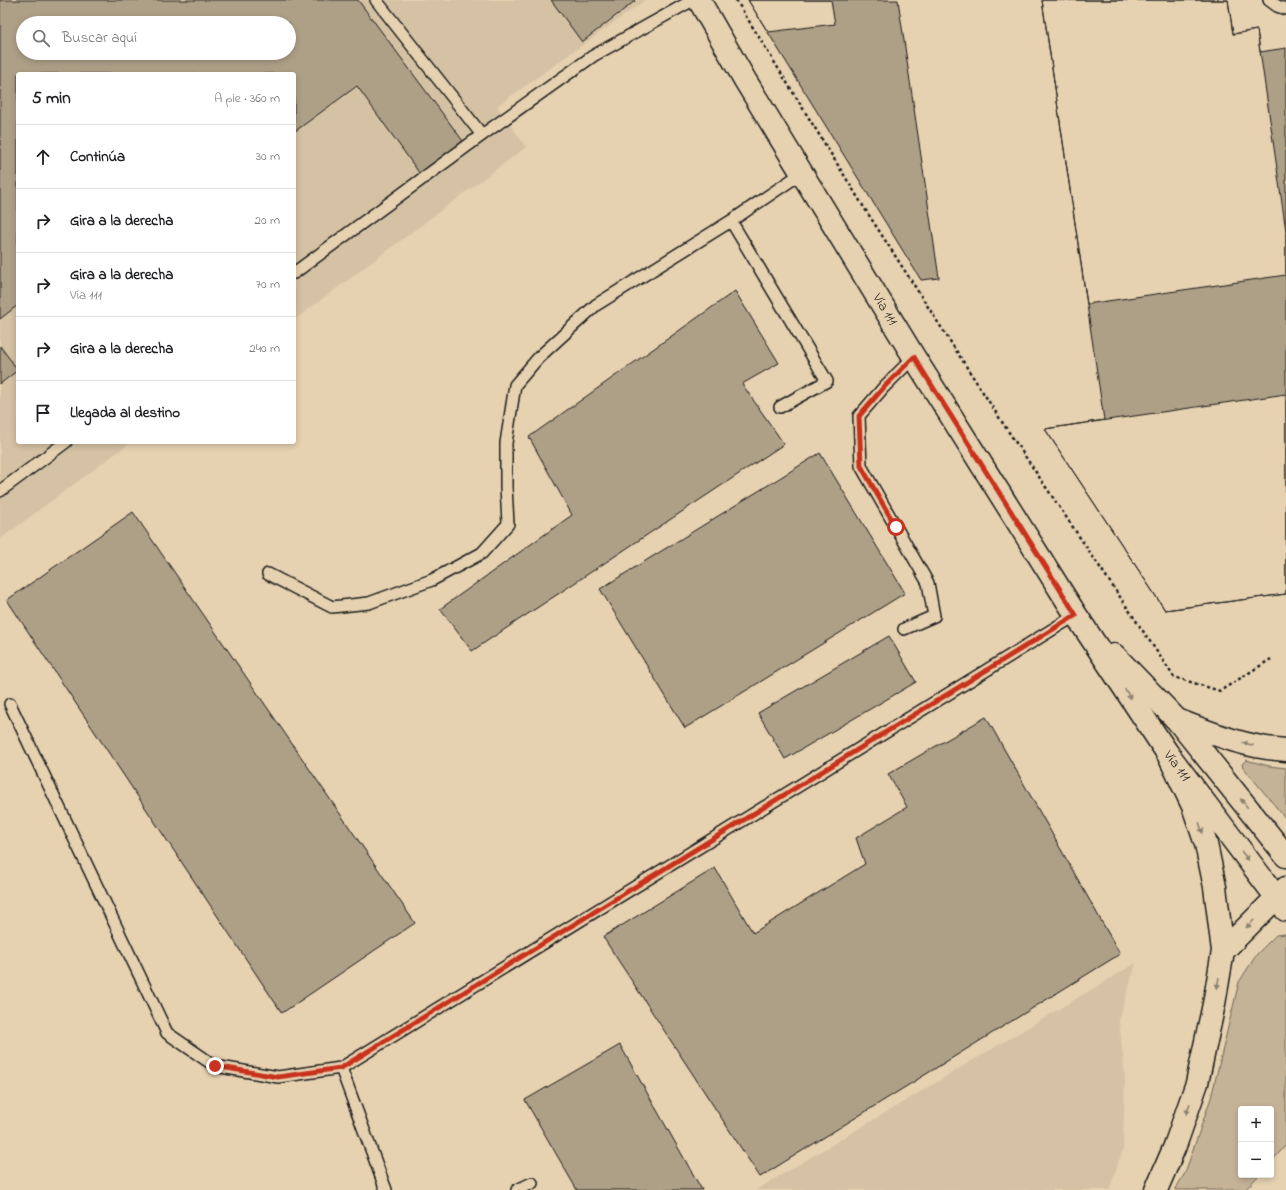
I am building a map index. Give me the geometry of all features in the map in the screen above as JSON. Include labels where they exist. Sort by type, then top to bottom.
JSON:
[{"type":"main road","name":"Vía 111","points":[[699,0],[745,80],[914,357],[1076,615],[1168,754],[1283,898]]},
{"type":"main road","name":"Vía 111","points":[[1076,615],[1177,720],[1286,856]]},
{"type":"main road","points":[[1177,720],[1240,743],[1275,750],[1286,750]]},
{"type":"main road","points":[[1156,1190],[1175,1146],[1197,1083],[1214,1004],[1223,950],[1216,887],[1206,844],[1193,806],[1168,754]]},
{"type":"main road","points":[[1223,950],[1283,898]]},
{"type":"lane","points":[[376,0],[482,134]]},
{"type":"lane","points":[[296,272],[482,134],[593,56],[693,0]]},
{"type":"lane","points":[[1269,0],[1277,6],[1286,9]]},
{"type":"lane","points":[[268,574],[332,607],[354,605],[369,603],[432,580],[482,553],[508,524],[506,444],[515,385],[539,357],[596,305],[731,221],[802,173]]},
{"type":"lane","points":[[731,221],[827,381],[780,407]]},
{"type":"lane","points":[[904,628],[934,616],[928,583],[861,466],[859,416],[884,387],[914,357]]},
{"type":"lane","points":[[0,491],[63,444]]},
{"type":"lane","points":[[10,704],[167,1033],[215,1066],[278,1077],[341,1068],[1076,615]]},
{"type":"lane","points":[[341,1068],[386,1190]]},
{"type":"lane","points":[[517,1190],[532,1183]]},
{"type":"path","points":[[736,0],[865,209],[992,405],[1174,677],[1220,691],[1271,659]]},
{"type":"shaded area","points":[[0,0],[644,0],[497,106],[526,147],[296,319],[296,72],[16,72],[16,444],[128,444],[0,539]]},
{"type":"shaded area","points":[[1246,760],[1269,766],[1286,768],[1286,819],[1243,767],[1242,764]]},
{"type":"shaded area","points":[[1285,934],[1286,936],[1286,1145],[1274,1159],[1274,1106],[1238,1106],[1238,1178],[1256,1178],[1245,1190],[1175,1190],[1185,1173],[1211,1098],[1239,982],[1257,954],[1276,935]]},
{"type":"shaded area","points":[[1136,963],[1119,1020],[1125,1078],[1123,1149],[1109,1190],[756,1190]]},
{"type":"building","points":[[0,0],[358,0],[463,141],[420,174],[357,86],[296,131],[296,72],[16,72],[16,307],[0,319]]},
{"type":"building","points":[[551,0],[634,0],[635,1],[582,42]]},
{"type":"building","points":[[748,0],[898,0],[939,278],[921,280]]},
{"type":"building","points":[[748,0],[831,0],[835,24],[768,32]]},
{"type":"building","points":[[1042,0],[1228,0],[1233,34],[1257,30],[1260,52],[1286,48],[1286,594],[1165,610],[1045,429],[1104,420]]},
{"type":"building","points":[[1042,0],[1228,0],[1233,34],[1257,30],[1286,231],[1286,275],[1087,304]]},
{"type":"building","points":[[735,291],[779,363],[742,384],[784,444],[472,651],[440,609],[572,515],[529,437]]},
{"type":"building","points":[[0,346],[16,367],[16,372],[0,384]]},
{"type":"building","points":[[1286,394],[1286,594],[1165,610],[1045,429]]},
{"type":"building","points":[[820,453],[905,593],[685,728],[600,589]]},
{"type":"building","points":[[133,512],[415,923],[282,1013],[7,600]]},
{"type":"building","points":[[889,636],[916,682],[785,759],[758,713]]},
{"type":"building","points":[[986,717],[1120,954],[760,1177],[603,937],[715,868],[753,933],[865,864],[856,838],[907,807],[888,774]]},
{"type":"building","points":[[620,1045],[702,1190],[577,1190],[525,1100]]},
{"type":"route","points":[[215,1066],[278,1077],[341,1068],[1076,615],[914,357],[884,387],[859,416],[861,466],[896,527]]}]
